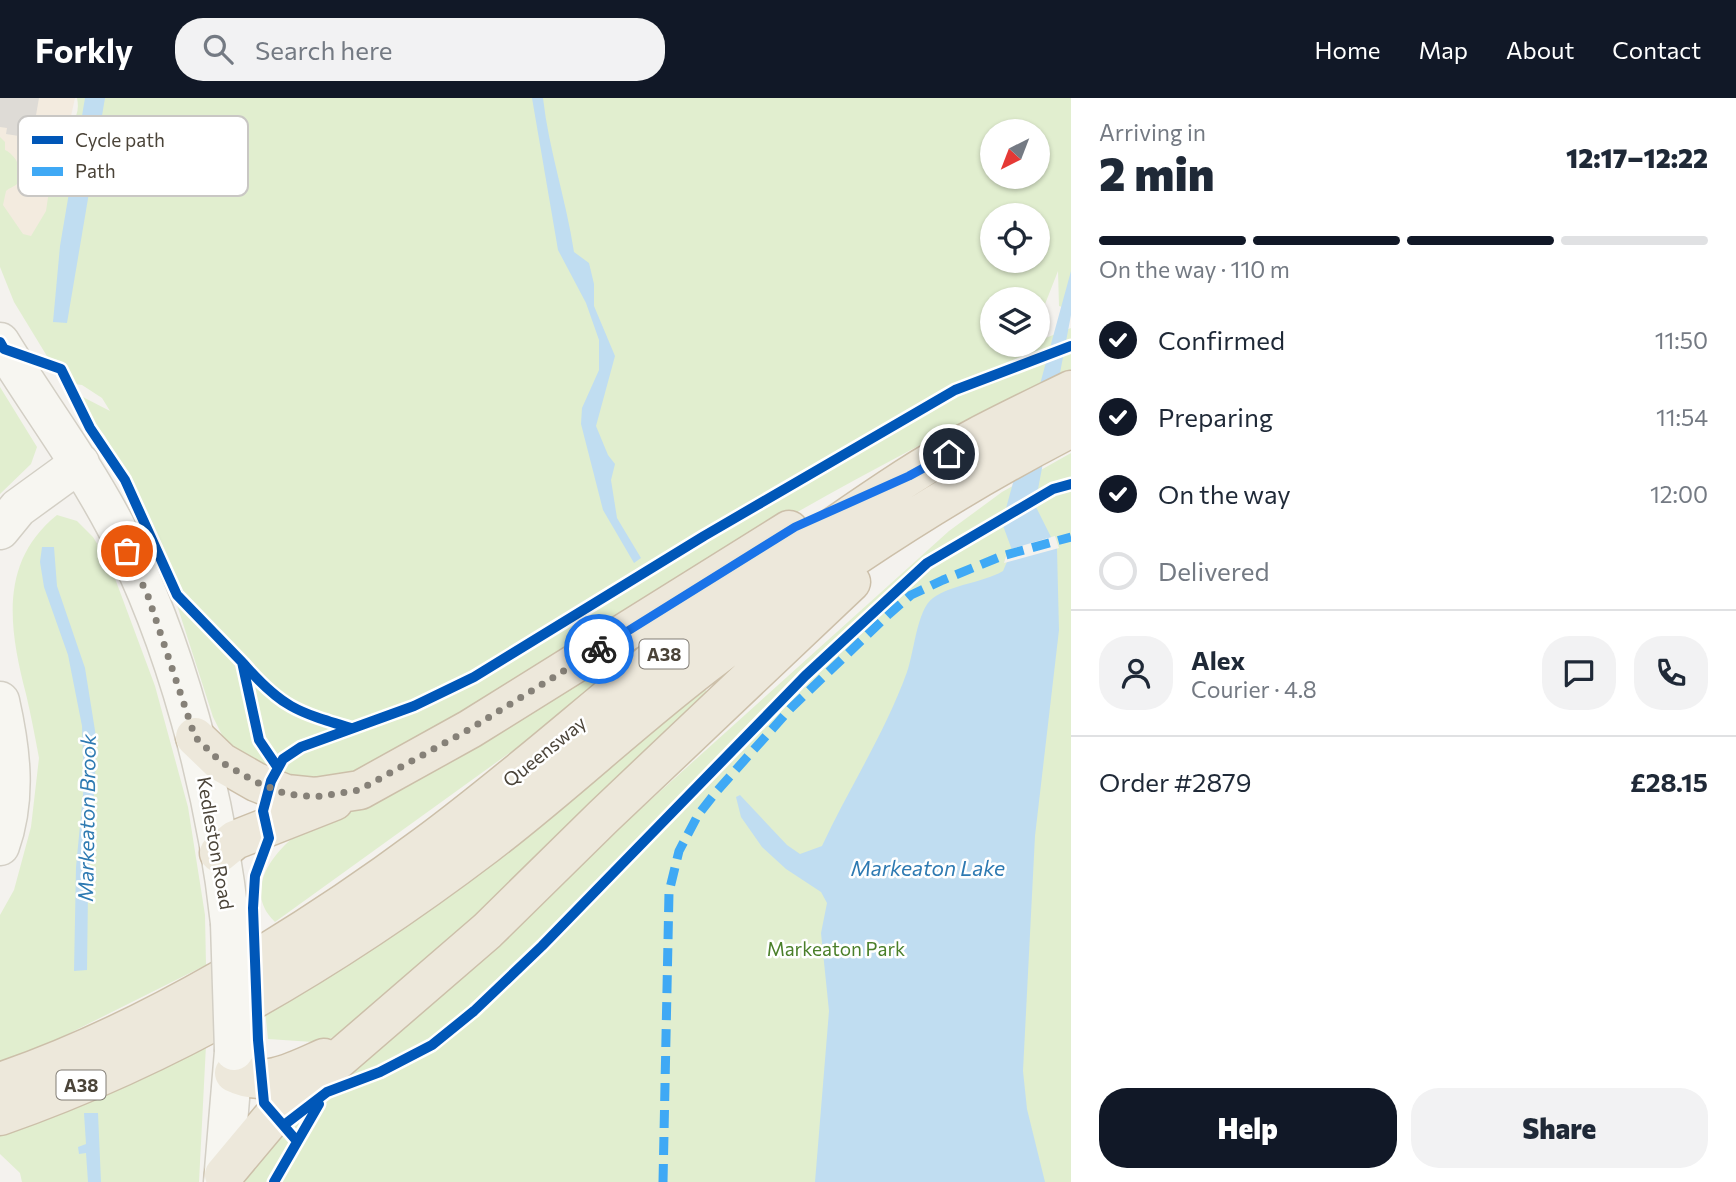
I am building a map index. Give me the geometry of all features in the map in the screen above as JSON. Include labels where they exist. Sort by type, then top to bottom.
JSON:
[{"type":"highway","name":"Queensway","points":[[0,1116],[50,1099],[159,1048],[268,989],[358,935],[487,844],[1009,420],[1071,390]]},
{"type":"highway","name":"Queensway","points":[[0,1082],[149,1017],[278,945],[348,901],[428,844],[736,597],[918,492],[998,466],[1071,428]]},
{"type":"highway","points":[[219,853],[236,840],[359,790],[470,729],[795,527],[918,492]]},
{"type":"highway","points":[[224,1178],[275,1114],[357,1042],[429,985],[487,931],[918,492]]},
{"type":"highway","points":[[195,737],[221,762],[256,782],[286,794],[315,797],[359,790]]},
{"type":"highway","points":[[234,1062],[261,1080],[280,1076],[357,1042]]},
{"type":"street","name":"Kedleston Road","points":[[0,342],[80,463],[116,528],[148,596],[195,737],[219,853],[230,923],[234,1062],[224,1178]]},
{"type":"street","points":[[0,530],[18,508],[80,463]]},
{"type":"street","points":[[0,701],[10,744],[11,793],[0,846]]},
{"type":"shaded area","points":[[0,98],[75,98],[71,116],[18,116],[18,196],[53,196],[27,315],[0,260]]},
{"type":"green space","points":[[77,98],[1071,98],[1071,310],[1059,306],[1058,271],[1050,291],[1050,287],[980,287],[980,357],[1050,357],[1050,336],[1071,328],[1071,373],[888,462],[799,511],[624,615],[364,776],[306,789],[226,743],[213,717],[177,605],[162,546],[105,436],[86,413],[77,394],[110,411],[102,398],[82,385],[74,384],[53,366],[14,302],[0,267],[0,137],[5,142],[5,150],[18,164],[18,182],[6,191],[3,205],[23,234],[31,236],[46,211],[48,196],[248,196],[248,116],[76,115]]},
{"type":"green space","points":[[0,387],[37,447],[31,464],[0,494]]},
{"type":"green space","name":"Markeaton Park","points":[[1071,453],[1071,1182],[245,1182],[260,1142],[452,979],[949,531],[1002,492]]},
{"type":"green space","points":[[57,515],[77,521],[93,537],[110,565],[155,686],[188,807],[205,915],[206,965],[28,1054],[0,1063],[0,915],[14,890],[31,827],[39,758],[15,643],[13,596],[17,574],[26,553],[39,533]]},
{"type":"green space","points":[[670,620],[675,626],[519,746],[275,922],[266,910],[261,898],[264,874],[279,852],[299,833]]},
{"type":"green space","points":[[704,688],[710,695],[482,915],[361,1020],[331,1038],[313,1042],[268,1039],[265,1010],[350,964],[430,905]]},
{"type":"green space","points":[[206,1045],[199,1182],[22,1182],[20,1173],[0,1154],[0,1136],[107,1094]]},
{"type":"water","points":[[85,98],[105,98],[102,116],[82,116]]},
{"type":"water","points":[[532,98],[543,98],[574,252],[589,263],[594,284],[594,306],[615,356],[596,426],[608,455],[615,464],[611,480],[617,518],[641,558],[634,563],[603,510],[581,424],[582,408],[599,370],[599,340],[586,303],[558,250]]},
{"type":"water","points":[[68,196],[88,196],[67,323],[53,322],[60,246]]},
{"type":"water","name":"Markeaton Lake","points":[[1071,271],[1071,315],[1035,505],[1057,549],[1059,630],[1035,836],[1023,1071],[1027,1109],[1045,1182],[815,1182],[829,1011],[821,933],[827,903],[821,892],[786,869],[762,847],[741,817],[736,797],[740,795],[787,845],[800,854],[822,846],[898,695],[920,621],[928,604],[941,593],[1003,571],[1012,550],[1002,523],[1047,357],[1050,357],[1050,348]]},
{"type":"water","name":"Markeaton Brook","points":[[42,547],[54,547],[57,586],[85,668],[97,743],[88,892],[87,970],[74,971],[76,867],[84,784],[82,726],[68,655],[44,587],[40,562]]},
{"type":"water","points":[[84,1113],[98,1113],[101,1182],[88,1182],[86,1153],[79,1154],[78,1147],[86,1144]]},
{"type":"pier","points":[[1055,536],[1059,548],[1004,563],[1008,550]]},
{"type":"building","points":[[0,98],[39,98],[36,116],[18,116],[18,136],[6,134],[7,128],[0,127]]},
{"type":"marked path","points":[[663,1182],[669,892],[679,851],[698,815],[791,708],[911,595],[1002,556],[1071,537]]},
{"type":"cycle path","points":[[0,342],[4,349],[61,369],[90,428],[125,480],[177,595],[242,662],[259,740],[278,768]]},
{"type":"cycle path","points":[[296,1140],[264,1103],[258,1040],[253,908],[255,876],[269,838],[263,811],[271,781],[283,759],[301,747],[414,706],[474,677],[704,536],[955,390],[1071,346]]},
{"type":"cycle path","points":[[284,1125],[327,1092],[380,1072],[432,1045],[474,1011],[542,946],[805,676],[927,563],[1053,489],[1071,484]]},
{"type":"cycle path","points":[[243,663],[268,689],[291,706],[351,728]]},
{"type":"cycle path","points":[[274,1182],[319,1104]]},
{"type":"way so far","points":[[127,551],[148,596],[195,737],[221,762],[269,788],[300,797],[359,790],[470,729],[599,649]]},
{"type":"route","points":[[599,649],[795,527],[909,476],[949,454]]}]
